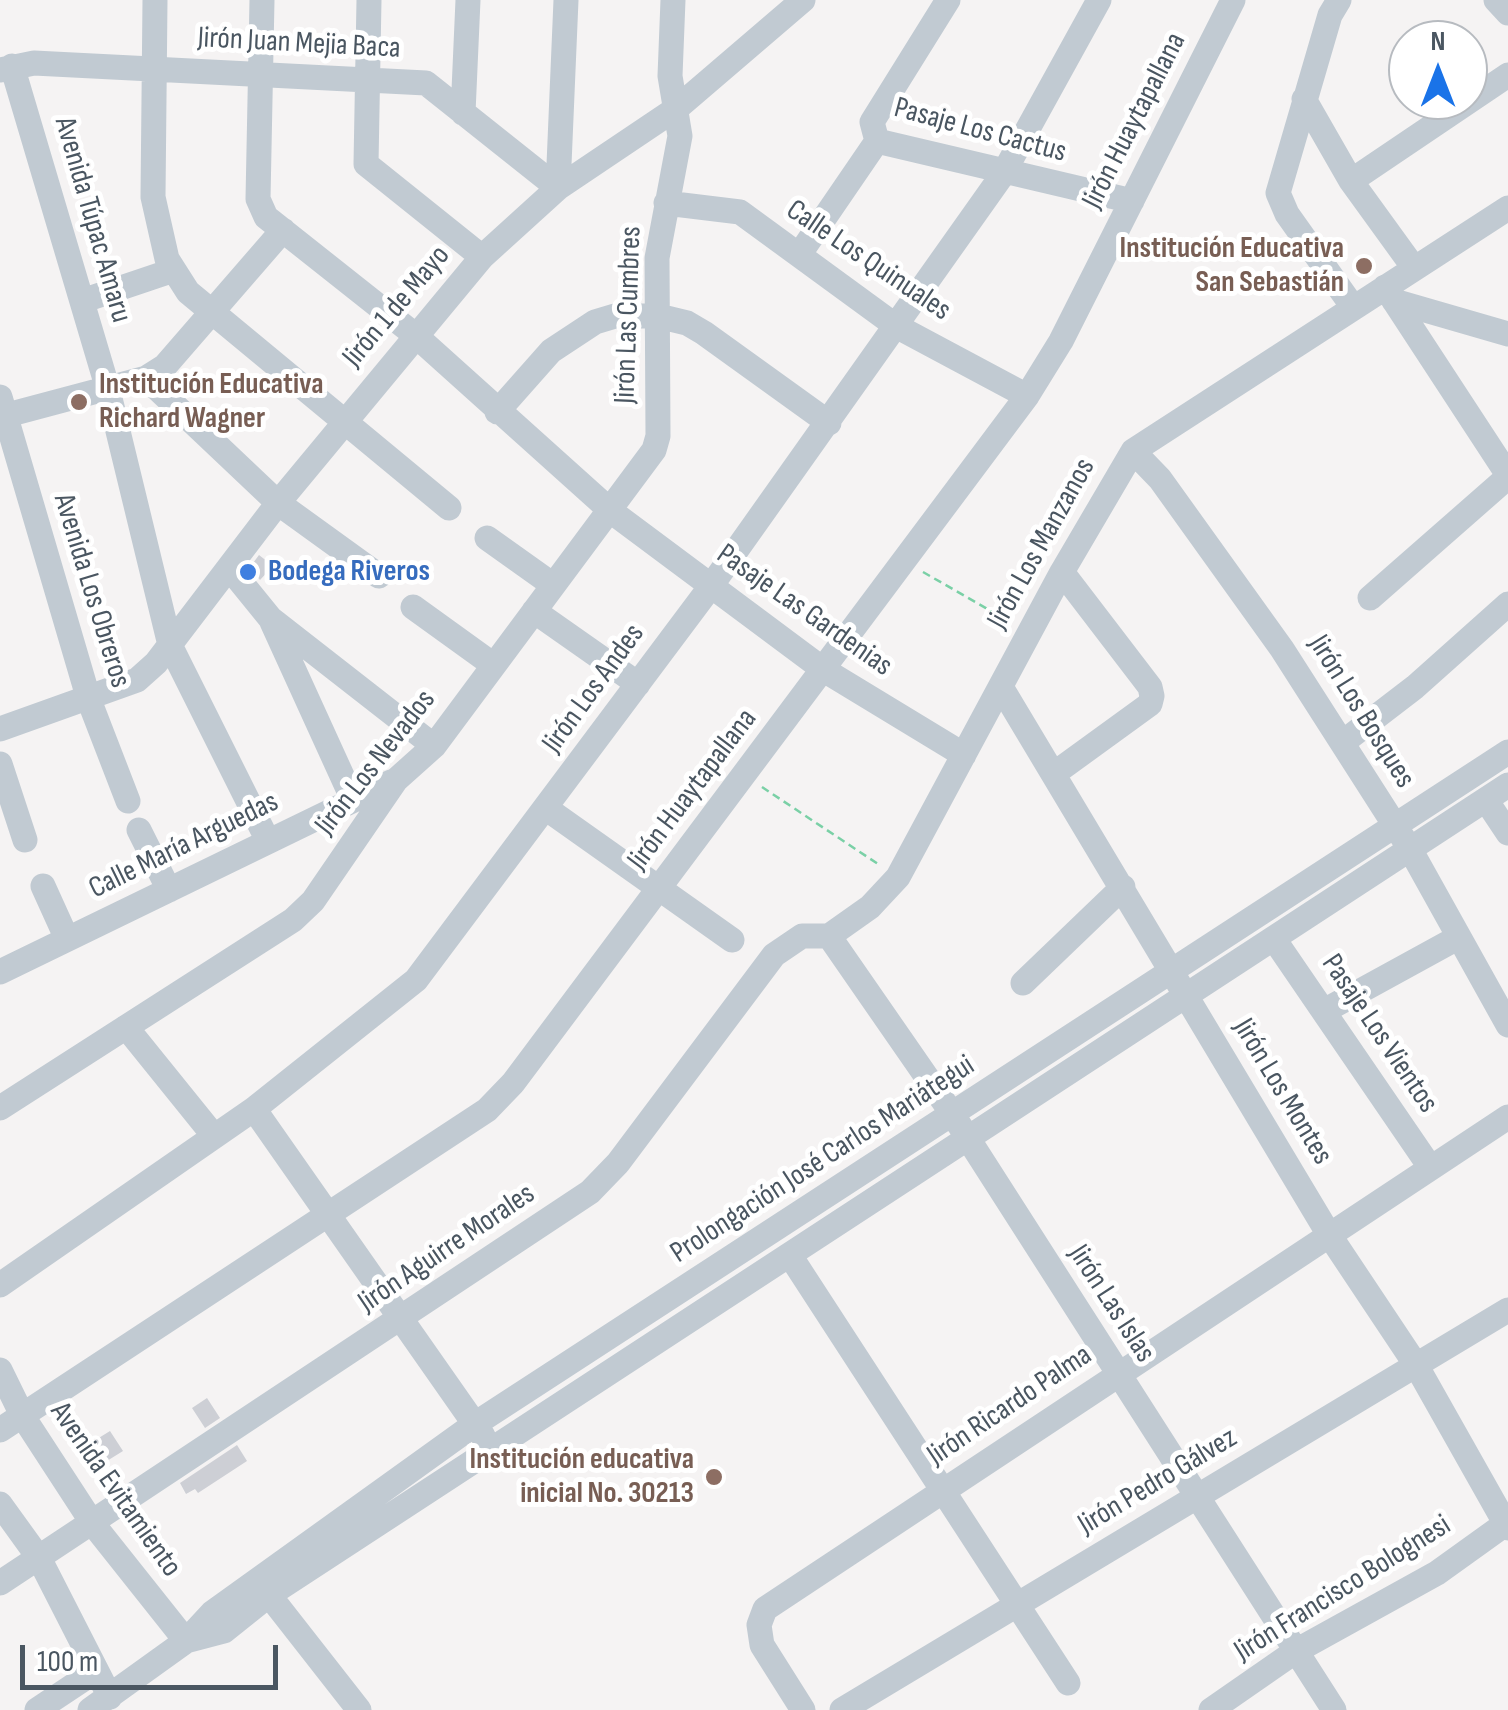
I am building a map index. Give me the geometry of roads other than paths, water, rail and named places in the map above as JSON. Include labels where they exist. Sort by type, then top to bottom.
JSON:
[{"type":"street","points":[[155,0],[153,198],[158,232],[174,270],[188,292],[449,508]]},
{"type":"street","name":"Pasaje Las Gardenias","points":[[262,0],[258,199],[266,217],[415,335],[612,512],[824,670],[964,755]]},
{"type":"street","points":[[369,0],[366,164],[482,257]]},
{"type":"street","points":[[463,113],[468,0]]},
{"type":"street","points":[[558,188],[566,0]]},
{"type":"street","name":"Jirón Las Cumbres","points":[[612,512],[654,450],[658,436],[657,258],[680,136],[670,76],[673,0]]},
{"type":"street","points":[[774,0],[774,28]]},
{"type":"street","name":"Jirón 1 de Mayo","points":[[0,728],[89,700],[137,680],[170,645],[231,570],[278,503],[482,257],[558,188],[676,108],[803,0]]},
{"type":"street","points":[[799,255],[874,138],[872,122],[948,0]]},
{"type":"street","name":"Jirón Los Andes","points":[[0,1285],[254,1108],[416,980],[711,586],[1003,174],[1099,0]]},
{"type":"street","name":"Jirón Huaytapallana","points":[[0,1430],[487,1110],[513,1082],[1027,396],[1061,341],[1233,0]]},
{"type":"street","points":[[1339,0],[1330,15],[1278,192],[1288,214],[1353,308]]},
{"type":"street","points":[[1496,0],[1508,14]]},
{"type":"street","name":"Jirón Juan Mejia Baca","points":[[6,68],[154,70],[426,83],[558,188]]},
{"type":"street","name":"Avenida Túpac Amaru","points":[[6,68],[107,386],[170,645],[268,842]]},
{"type":"street","points":[[1350,180],[1508,74]]},
{"type":"street","points":[[1304,99],[1350,180],[1414,268]]},
{"type":"street","name":"Pasaje Los Cactus","points":[[874,138],[1003,174],[1132,201]]},
{"type":"street","name":"Calle Los Quinuales","points":[[666,202],[740,212],[896,326],[1027,396]]},
{"type":"street","name":"Jirón Los Manzanos","points":[[829,936],[870,907],[898,877],[1127,458],[1353,308],[1390,294],[1414,268],[1508,208]]},
{"type":"street","points":[[2,410],[146,378],[165,366],[283,230]]},
{"type":"street","points":[[82,301],[174,270]]},
{"type":"street","points":[[1390,294],[1508,334]]},
{"type":"street","points":[[1370,598],[1508,476],[1390,294]]},
{"type":"street","points":[[497,412],[552,352],[595,322],[615,316],[658,316],[687,323],[704,333],[829,423]]},
{"type":"street","points":[[146,378],[278,503],[380,576]]},
{"type":"street","name":"Avenida Los Obreros","points":[[2,410],[89,700],[128,801]]},
{"type":"street","name":"Jirón Los Bosques","points":[[1127,458],[1160,479],[1282,649],[1410,850],[1508,1025]]},
{"type":"street","name":"Jirón Los Nevados","points":[[0,1108],[293,920],[313,901],[396,780],[434,746],[492,664],[612,512]]},
{"type":"street","points":[[487,538],[553,586]]},
{"type":"street","points":[[231,570],[270,618],[434,746]]},
{"type":"street","points":[[1055,773],[1150,704],[1152,696],[1150,688],[1062,572]]},
{"type":"street","points":[[1342,743],[1415,687],[1508,604]]},
{"type":"street","points":[[413,607],[492,664]]},
{"type":"street","points":[[534,610],[638,684]]},
{"type":"street","points":[[270,618],[350,791]]},
{"type":"street","name":"Jirón Los Montes","points":[[1001,687],[1328,1234],[1416,1364],[1507,1525]]},
{"type":"street","name":"Prolongación José Carlos Mariátegui","points":[[100,1703],[186,1641],[212,1612],[475,1424],[1508,752]]},
{"type":"street","points":[[0,764],[25,840]]},
{"type":"street","name":"Calle María Arguedas","points":[[0,972],[396,780]]},
{"type":"street","points":[[1497,792],[1508,833]]},
{"type":"street","name":"Prolongación José Carlos Mariátegui","points":[[186,1641],[224,1630],[269,1595],[1188,998],[1497,792]]},
{"type":"street","points":[[547,809],[732,940]]},
{"type":"street","points":[[139,830],[169,890]]},
{"type":"street","points":[[43,886],[67,939]]},
{"type":"street","points":[[1023,983],[1123,887]]},
{"type":"street","name":"Jirón Aguirre Morales","points":[[0,1583],[590,1192],[618,1163],[774,955],[802,936],[829,936]]},
{"type":"street","name":"Jirón Las Islas","points":[[829,936],[953,1115],[1334,1710]]},
{"type":"street","points":[[1324,1011],[1459,937]]},
{"type":"street","name":"Pasaje Los Vientos","points":[[1274,939],[1430,1167]]},
{"type":"street","points":[[126,1027],[214,1136]]},
{"type":"street","points":[[254,1108],[493,1451]]},
{"type":"street","name":"Jirón Ricardo Palma","points":[[803,1710],[762,1646],[758,1625],[765,1608],[1508,1118]]},
{"type":"street","points":[[790,1257],[1068,1683]]},
{"type":"street","name":"Jirón Pedro Gálvez","points":[[842,1710],[1508,1310]]},
{"type":"street","name":"Avenida Evitamiento","points":[[0,1370],[22,1415],[93,1524],[186,1641]]},
{"type":"street","points":[[0,1504],[38,1558],[94,1672],[100,1703]]},
{"type":"street","name":"Jirón Francisco Bolognesi","points":[[1211,1710],[1296,1651],[1437,1573],[1507,1525]]},
{"type":"street","points":[[269,1595],[360,1710]]},
{"type":"street","points":[[36,1710],[94,1672]]},
{"type":"place","name":"Institución Educativa San Sebastián","points":[[1364,266]]},
{"type":"place","name":"Institución Educativa Richard Wagner","points":[[79,402]]},
{"type":"place","name":"Bodega Riveros","points":[[248,572]]},
{"type":"place","name":"Institución educativa inicial No. 30213","points":[[714,1477]]}]
